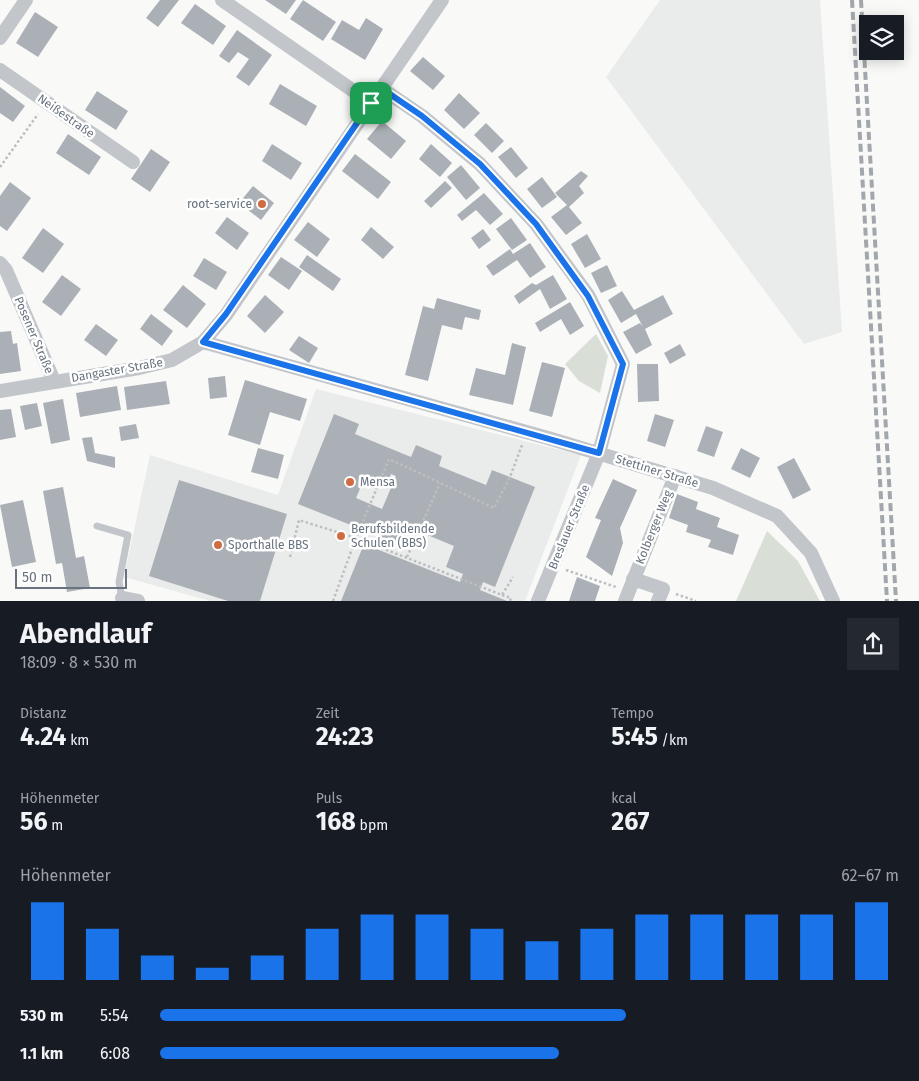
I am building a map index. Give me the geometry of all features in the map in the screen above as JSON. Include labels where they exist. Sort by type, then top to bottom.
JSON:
[{"type":"street","points":[[0,38],[26,0]]},
{"type":"street","points":[[222,0],[371,103]]},
{"type":"street","name":"Dangaster Straße","points":[[0,391],[139,368],[164,362],[203,342],[226,314],[442,0]]},
{"type":"street","name":"Neißestraße","points":[[0,70],[133,162]]},
{"type":"street","name":"Breslauer Straße","points":[[381,88],[422,116],[480,164],[536,224],[588,296],[623,364],[599,453],[538,601]]},
{"type":"street","name":"Posener Straße","points":[[0,263],[6,270],[54,381]]},
{"type":"street","name":"Stettiner Straße","points":[[203,342],[526,432],[713,488],[777,516],[810,553],[833,601]]},
{"type":"street","name":"Kolberger Weg","points":[[661,595],[629,590],[675,476]]},
{"type":"street","points":[[122,598],[138,601]]},
{"type":"lane","points":[[97,526],[128,535],[120,582],[122,598]]},
{"type":"path","points":[[0,167],[46,102]]},
{"type":"path","points":[[333,601],[356,538],[389,460],[494,508],[510,477],[526,432]]},
{"type":"path","points":[[407,558],[440,483]]},
{"type":"path","points":[[290,557],[299,520],[356,538],[502,594],[511,598],[510,601]]},
{"type":"path","points":[[553,566],[629,590]]},
{"type":"path","points":[[502,594],[513,577]]},
{"type":"path","points":[[661,595],[696,601]]},
{"type":"shaded area","points":[[660,0],[820,0],[842,332],[804,344],[606,77]]},
{"type":"shaded area","points":[[596,334],[608,356],[600,393],[579,381],[565,364]]},
{"type":"shaded area","name":"Berufsbildende Schulen (BBS)","points":[[316,389],[581,455],[525,601],[210,601],[124,577],[150,455],[278,495]]},
{"type":"shaded area","points":[[767,531],[798,561],[820,601],[736,601]]},
{"type":"building","points":[[160,0],[179,0],[158,27],[146,18]]},
{"type":"building","points":[[265,0],[296,0],[286,14]]},
{"type":"building","points":[[303,0],[336,22],[323,41],[290,19]]},
{"type":"building","points":[[195,4],[226,26],[213,45],[181,23]]},
{"type":"building","points":[[35,12],[58,27],[38,57],[16,43]]},
{"type":"building","points":[[366,18],[383,29],[365,60],[331,39],[342,20],[359,30]]},
{"type":"building","points":[[237,30],[272,55],[249,86],[236,77],[249,59],[238,52],[229,63],[219,56]]},
{"type":"building","points":[[423,57],[445,76],[433,90],[410,71]]},
{"type":"building","points":[[280,84],[317,106],[306,126],[269,104]]},
{"type":"building","points":[[0,87],[25,106],[13,122],[0,113]]},
{"type":"building","points":[[97,91],[128,111],[116,130],[85,110]]},
{"type":"building","points":[[459,93],[480,113],[464,129],[444,110]]},
{"type":"building","points":[[382,121],[406,141],[391,159],[367,139]]},
{"type":"building","points":[[486,123],[504,141],[492,153],[474,135]]},
{"type":"building","points":[[68,134],[101,157],[89,175],[56,153]]},
{"type":"building","points":[[272,144],[302,163],[291,180],[262,161]]},
{"type":"building","points":[[431,144],[452,163],[440,177],[419,159]]},
{"type":"building","points":[[511,147],[528,168],[516,178],[498,157]]},
{"type":"building","points":[[151,149],[170,162],[150,192],[131,179]]},
{"type":"building","points":[[355,154],[391,182],[378,199],[342,171]]},
{"type":"building","points":[[461,165],[480,188],[466,200],[447,177]]},
{"type":"building","points":[[581,171],[588,176],[579,186],[584,193],[569,207],[582,223],[566,235],[551,217],[567,205],[555,193]]},
{"type":"building","points":[[542,177],[557,197],[542,208],[527,189]]},
{"type":"building","points":[[445,181],[452,188],[431,208],[424,201]]},
{"type":"building","points":[[10,182],[31,198],[7,231],[0,226],[0,196]]},
{"type":"building","points":[[253,186],[274,203],[261,220],[239,203]]},
{"type":"building","points":[[484,193],[503,214],[490,225],[476,210],[462,221],[457,215]]},
{"type":"building","points":[[227,217],[249,233],[237,250],[215,233]]},
{"type":"building","points":[[511,218],[527,240],[512,250],[496,229]]},
{"type":"building","points":[[308,222],[330,239],[317,257],[294,240]]},
{"type":"building","points":[[371,227],[394,247],[383,259],[361,240]]},
{"type":"building","points":[[43,228],[64,244],[43,273],[22,258]]},
{"type":"building","points":[[483,229],[491,240],[479,249],[471,238]]},
{"type":"building","points":[[587,234],[601,259],[585,268],[571,244]]},
{"type":"building","points":[[530,243],[546,267],[530,278],[517,260],[493,276],[486,266],[510,249],[513,254]]},
{"type":"building","points":[[307,255],[341,279],[333,291],[299,267]]},
{"type":"building","points":[[281,257],[302,271],[289,290],[268,275]]},
{"type":"building","points":[[204,258],[227,272],[216,290],[193,276]]},
{"type":"building","points":[[607,265],[617,286],[601,293],[591,273]]},
{"type":"building","points":[[62,275],[81,289],[61,316],[42,302]]},
{"type":"building","points":[[553,275],[567,299],[550,309],[540,289],[519,304],[514,296],[532,283],[536,285]]},
{"type":"building","points":[[183,285],[206,304],[187,328],[163,310]]},
{"type":"building","points":[[622,291],[634,310],[663,295],[673,314],[645,329],[652,345],[636,354],[623,332],[640,323],[643,327],[636,314],[621,323],[608,300]]},
{"type":"building","points":[[265,295],[284,312],[265,333],[247,316]]},
{"type":"building","points":[[437,298],[481,310],[479,320],[465,317],[462,330],[442,325],[428,381],[405,375],[423,306],[434,309]]},
{"type":"building","points":[[570,302],[584,326],[570,335],[561,319],[540,332],[535,323]]},
{"type":"building","points":[[151,314],[173,331],[162,346],[140,329]]},
{"type":"building","points":[[96,324],[118,340],[106,356],[84,340]]},
{"type":"building","points":[[11,331],[13,344],[17,343],[21,371],[0,374],[0,332]]},
{"type":"building","points":[[299,336],[318,348],[309,363],[289,350]]},
{"type":"building","points":[[512,343],[526,347],[513,405],[469,395],[476,368],[505,375]]},
{"type":"building","points":[[680,344],[686,355],[670,364],[664,353]]},
{"type":"building","points":[[542,362],[565,368],[552,417],[529,411]]},
{"type":"building","points":[[637,364],[658,364],[659,401],[638,402]]},
{"type":"building","points":[[225,376],[227,397],[210,399],[208,378]]},
{"type":"building","points":[[245,380],[307,399],[300,421],[270,412],[260,445],[228,435]]},
{"type":"building","points":[[166,381],[170,404],[127,410],[124,387]]},
{"type":"building","points":[[117,386],[121,410],[80,417],[76,393]]},
{"type":"building","points":[[63,399],[70,440],[51,444],[43,403]]},
{"type":"building","points":[[37,403],[42,426],[25,430],[20,406]]},
{"type":"building","points":[[11,409],[16,437],[0,440],[0,410]]},
{"type":"building","points":[[334,414],[359,424],[355,434],[411,457],[416,445],[442,456],[439,466],[486,485],[492,470],[535,487],[495,587],[483,582],[480,590],[507,601],[341,601],[364,544],[460,582],[463,574],[446,567],[454,546],[408,527],[401,545],[298,504]],"holes":[[[391,474],[396,476],[382,509],[356,498],[365,477],[386,486]]]},
{"type":"building","points":[[655,414],[674,420],[665,447],[647,441]]},
{"type":"building","points":[[136,424],[139,438],[121,441],[119,427]]},
{"type":"building","points":[[706,426],[723,432],[714,457],[697,451]]},
{"type":"building","points":[[92,437],[95,453],[115,457],[115,468],[87,461],[82,438]]},
{"type":"building","points":[[258,448],[284,455],[278,479],[251,472]]},
{"type":"building","points":[[741,448],[760,458],[750,478],[731,469]]},
{"type":"building","points":[[794,458],[811,490],[793,499],[777,467]]},
{"type":"building","points":[[613,479],[637,490],[620,528],[623,543],[612,576],[586,557],[601,520],[595,518]]},
{"type":"building","name":"Sporthalle BBS","points":[[179,480],[287,514],[260,601],[228,601],[149,576]]},
{"type":"building","points":[[63,487],[76,558],[84,556],[90,588],[67,592],[62,563],[56,564],[43,491]]},
{"type":"building","points":[[677,494],[698,502],[696,509],[720,518],[717,527],[739,535],[733,555],[708,547],[711,540],[686,532],[688,525],[669,518]]},
{"type":"building","points":[[23,500],[36,562],[12,567],[0,505]]},
{"type":"building","points":[[577,577],[600,586],[595,601],[569,601]]},
{"type":"railway","points":[[852,0],[887,601]]},
{"type":"railway","points":[[861,0],[896,601]]},
{"type":"place","name":"root-service","points":[[262,204]]},
{"type":"place","name":"Mensa","points":[[350,482]]},
{"type":"place","name":"Berufsbildende Schulen (BBS)","points":[[341,536]]},
{"type":"place","name":"Sporthalle BBS","points":[[218,545]]},
{"type":"route","points":[[381,88],[422,116],[480,164],[536,224],[588,296],[623,364],[599,453],[203,342],[226,314],[371,103],[381,88]]}]
